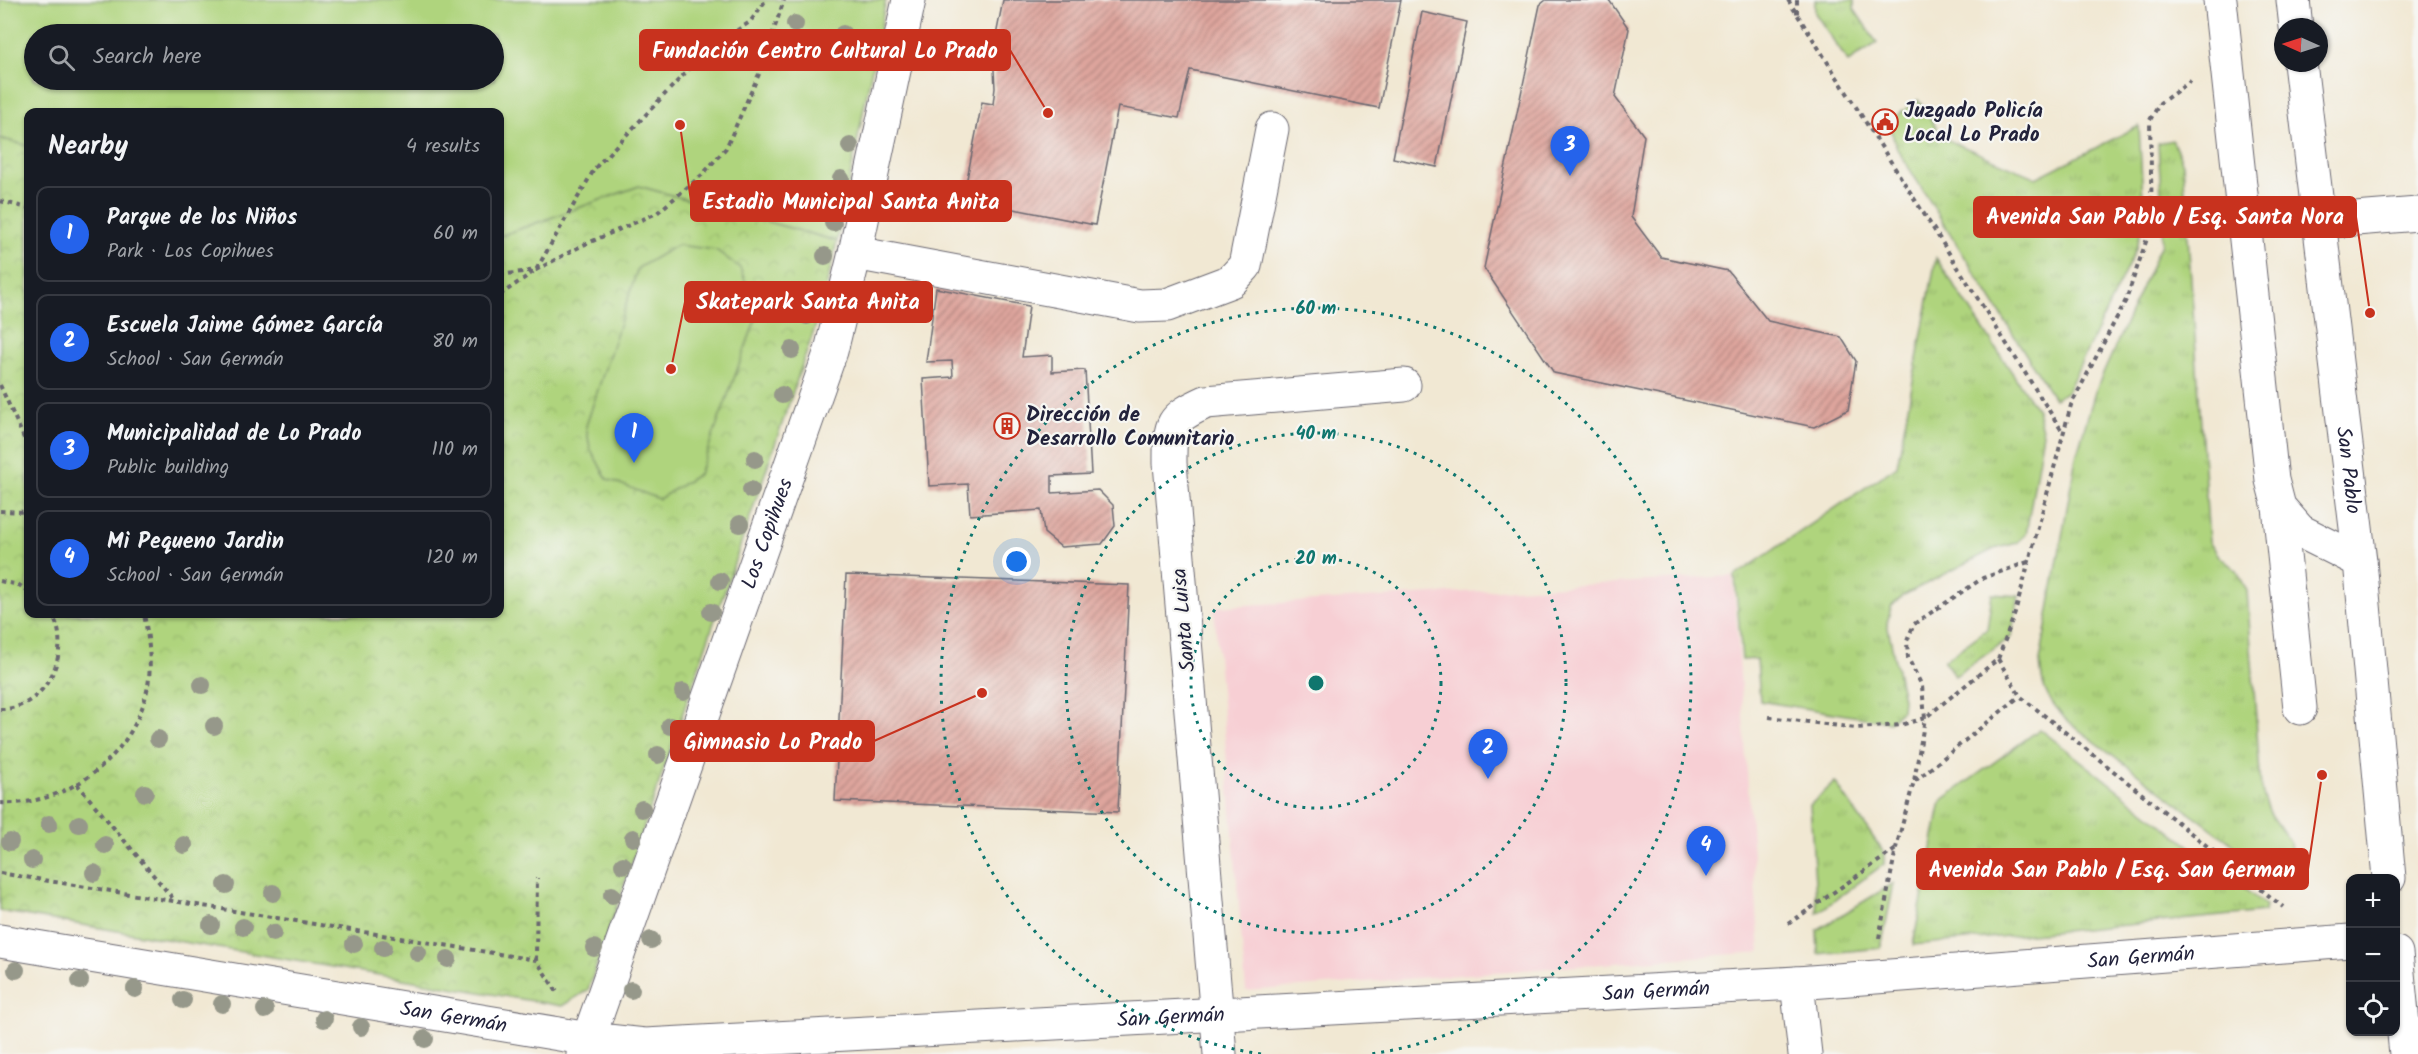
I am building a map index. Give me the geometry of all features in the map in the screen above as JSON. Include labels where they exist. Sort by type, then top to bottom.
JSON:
[{"type":"street","name":"Los Copihues","points":[[586,1046],[831,351],[855,253],[909,0]]},
{"type":"street","points":[[2220,0],[2272,480],[2279,507],[2300,708]]},
{"type":"street","points":[[2293,0],[2295,18]]},
{"type":"street","name":"San Pablo","points":[[2301,72],[2360,561],[2389,874]]},
{"type":"street","points":[[855,253],[1140,306],[1167,305],[1231,281],[1245,266],[1272,129]]},
{"type":"street","points":[[2318,222],[2418,214]]},
{"type":"street","name":"Santa Luisa","points":[[1220,1054],[1171,475],[1170,429],[1182,413],[1206,402],[1404,385]]},
{"type":"street","points":[[2279,507],[2300,531],[2360,561]]},
{"type":"street","name":"San Germán","points":[[0,941],[586,1046],[646,1050],[1216,1013],[1797,983],[2339,942]]},
{"type":"street","points":[[2399,982],[2406,1054]]},
{"type":"street","points":[[1797,983],[1805,1054]]},
{"type":"path","points":[[536,270],[595,168],[708,50],[750,22],[766,0]]},
{"type":"path","points":[[504,292],[536,270],[581,246],[657,213],[703,174],[726,148],[759,74],[784,0]]},
{"type":"path","points":[[1788,0],[2063,432]]},
{"type":"path","points":[[1797,0],[1797,15]]},
{"type":"path","points":[[1769,717],[1856,728],[1901,725],[1925,718],[1998,659],[2015,613],[2071,405],[2126,300],[2152,224],[2150,120],[2160,103],[2185,83],[2227,65]]},
{"type":"path","points":[[0,201],[24,207]]},
{"type":"path","points":[[504,274],[536,270]]},
{"type":"path","points":[[0,384],[24,438]]},
{"type":"path","points":[[0,511],[24,512]]},
{"type":"path","points":[[1871,977],[1896,848],[1914,782],[1925,718],[1922,686],[1908,658],[1907,641],[1914,624],[1983,578],[2029,561]]},
{"type":"path","points":[[0,581],[24,588]]},
{"type":"path","points":[[0,709],[24,703],[41,692],[53,675],[59,655],[59,635],[53,618]]},
{"type":"path","points":[[0,803],[17,804],[61,794],[99,771],[128,737],[146,696],[151,652],[145,618]]},
{"type":"path","points":[[1998,659],[2020,696],[2339,942]]},
{"type":"path","points":[[1914,782],[2020,696]]},
{"type":"path","points":[[77,784],[175,901]]},
{"type":"path","points":[[1788,924],[1896,848]]},
{"type":"path","points":[[0,873],[536,960]]},
{"type":"path","points":[[537,878],[536,960],[558,995],[601,1005]]},
{"type":"shaded area","points":[[1733,576],[1760,952],[1246,991],[1214,607]]},
{"type":"green space","points":[[0,0],[886,0],[837,241],[639,186],[504,235],[504,108],[24,108],[24,145],[0,138]]},
{"type":"green space","points":[[1815,0],[1854,0],[1854,9],[1877,43],[1848,62],[1815,13]]},
{"type":"green space","points":[[1918,100],[1943,138],[2036,178],[2139,126],[2144,219],[2137,247],[2067,392],[2054,399],[1897,149],[1891,130],[1892,119]]},
{"type":"green space","points":[[0,138],[24,145],[24,618],[504,618],[504,235],[639,186],[837,241],[820,313],[588,990],[562,1006],[0,911]]},
{"type":"green space","points":[[2172,140],[2183,164],[2209,541],[2219,556],[2237,571],[2247,591],[2261,789],[2270,813],[2290,842],[2293,871],[2278,878],[2067,721],[2047,694],[2041,671],[2040,661],[2076,457],[2095,392],[2161,244],[2163,228],[2158,143]]},
{"type":"green space","points":[[677,245],[716,250],[740,268],[758,313],[699,474],[659,499],[607,479],[590,448],[586,426],[638,268]]},
{"type":"green space","points":[[1936,258],[2037,410],[2043,433],[2026,534],[2017,543],[1994,549],[1902,596],[1891,607],[1887,623],[1903,699],[1902,710],[1889,722],[1760,701],[1757,659],[1742,660],[1735,576],[1897,466]]},
{"type":"green space","points":[[1992,594],[2019,596],[2011,637],[1955,676],[1944,661],[1987,629]]},
{"type":"green space","points":[[2040,729],[2265,905],[2264,912],[1913,945],[1941,801]]},
{"type":"green space","points":[[1835,782],[1884,853],[1884,864],[1817,913],[1810,805]]},
{"type":"green space","points":[[1894,883],[1881,948],[1818,954],[1817,930]]},
{"type":"building","points":[[1003,0],[1401,0],[1379,108],[1190,70],[1179,118],[1118,107],[1095,225],[963,199],[982,102],[993,104],[995,88],[993,51]]},
{"type":"building","points":[[1546,0],[1609,0],[1629,29],[1615,97],[1644,136],[1631,217],[1661,257],[1728,271],[1768,321],[1841,337],[1856,361],[1848,410],[1814,427],[1554,373],[1484,268],[1540,5]]},
{"type":"building","points":[[1422,12],[1467,22],[1437,167],[1393,158]]},
{"type":"building","name":"Dirección de Desarrollo Comunitario","points":[[936,288],[1029,306],[1022,357],[1052,355],[1052,372],[1085,370],[1091,474],[1052,476],[1052,493],[1098,490],[1113,505],[1115,526],[1102,544],[1061,547],[1044,533],[1041,510],[970,515],[968,484],[929,486],[923,379],[953,377],[952,361],[926,362]]},
{"type":"building","points":[[846,575],[1129,585],[1118,812],[835,801]]},
{"type":"place","name":"Fundación Centro Cultural Lo Prado","points":[[1048,113]]},
{"type":"place","name":"Juzgado Policía Local Lo Prado","points":[[1885,122]]},
{"type":"place","name":"Estadio Municipal Santa Anita","points":[[680,125]]},
{"type":"place","name":"Municipalidad de Lo Prado","points":[[1570,176]]},
{"type":"place","name":"Avenida San Pablo / Esq. Santa Nora","points":[[2370,313]]},
{"type":"place","name":"Skatepark Santa Anita","points":[[671,369]]},
{"type":"place","name":"Dirección de Desarrollo Comunitario","points":[[1007,426]]},
{"type":"place","name":"Parque de los Niños","points":[[634,463]]},
{"type":"place","name":"Gimnasio Lo Prado","points":[[982,693]]},
{"type":"place","name":"Avenida San Pablo / Esq. San German","points":[[2322,775]]},
{"type":"place","name":"Escuela Jaime Gómez García","points":[[1488,779]]},
{"type":"place","name":"Mi Pequeno Jardin","points":[[1706,876]]}]
